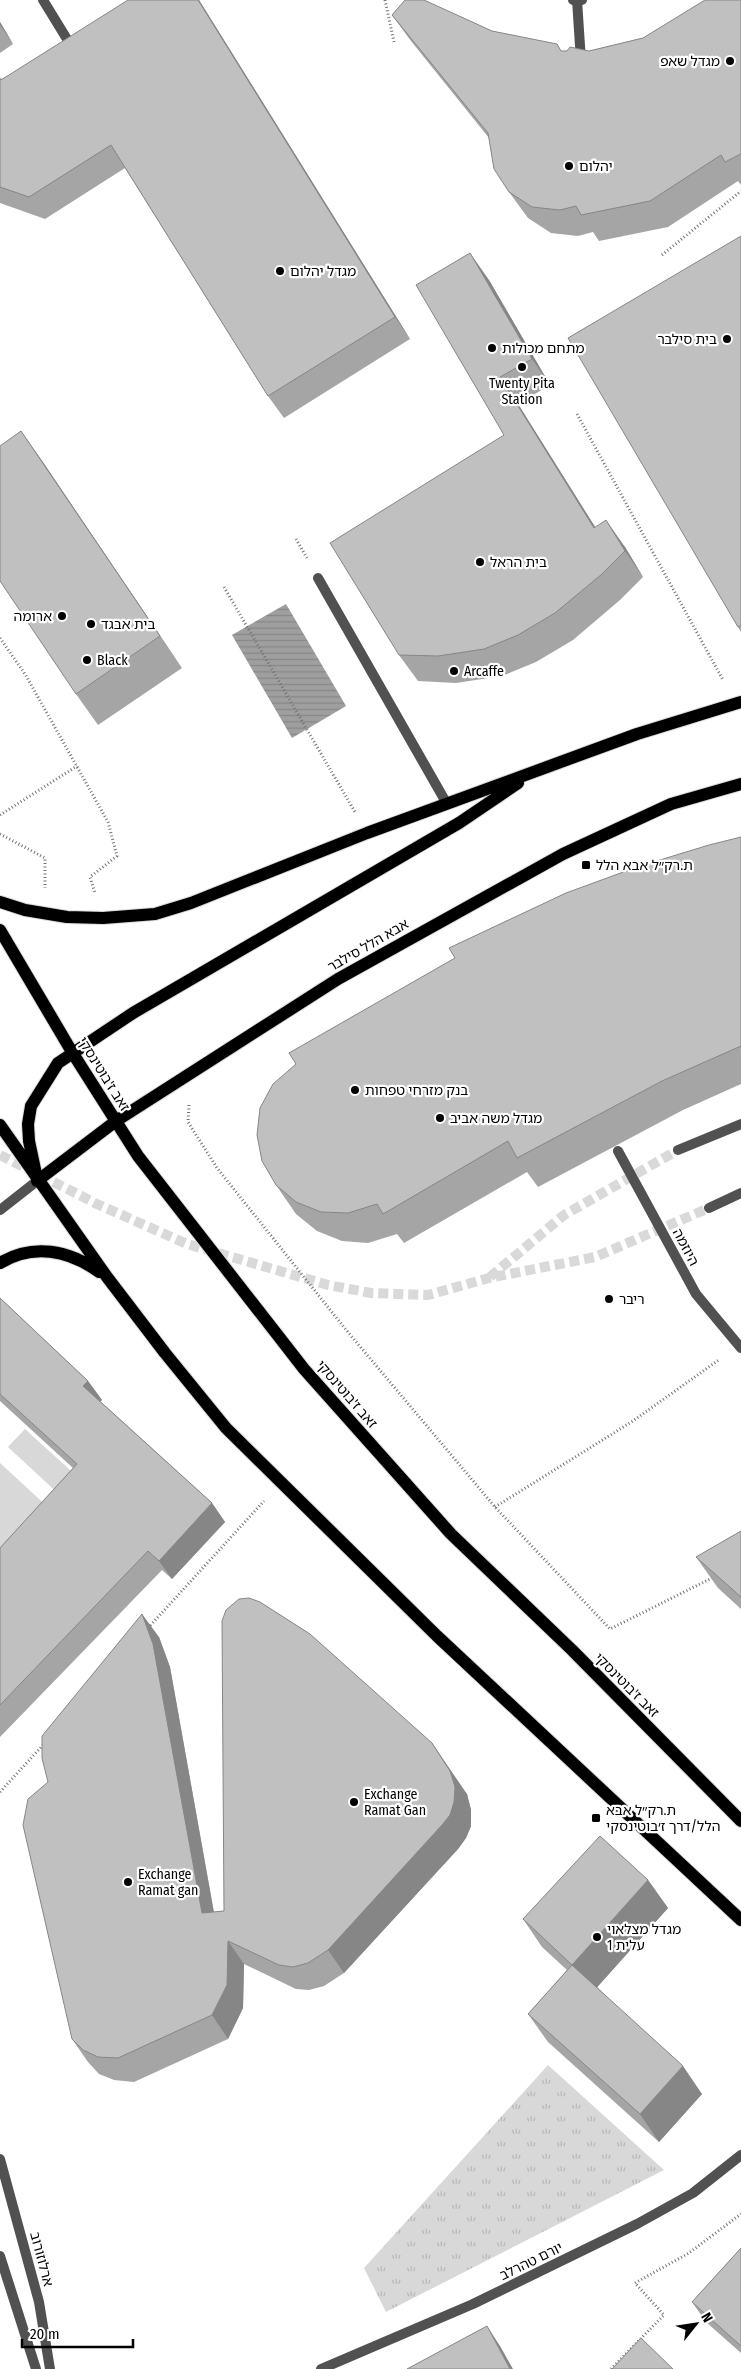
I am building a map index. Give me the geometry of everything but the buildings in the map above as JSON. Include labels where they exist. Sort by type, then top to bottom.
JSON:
[{"type":"main road","points":[[0,902],[67,918],[103,918],[155,914],[190,903],[367,833],[637,734],[741,702]]},
{"type":"main road","points":[[37,1181],[29,1141],[28,1124],[31,1106],[58,1063],[133,1013],[458,823],[533,773]]},
{"type":"main road","name":"אבא הלל סילבר","points":[[37,1181],[116,1120],[338,979],[563,854],[671,804],[741,784]]},
{"type":"main road","name":"זאב ז'בוטינסקי","points":[[0,930],[72,1052],[144,1164],[304,1368],[451,1534],[572,1650],[741,1821]]},
{"type":"main road","points":[[0,1125],[37,1181],[107,1278],[226,1428],[436,1636],[741,1920]]},
{"type":"main road","points":[[0,1263],[31,1252],[49,1250],[83,1260],[107,1278]]},
{"type":"street","points":[[43,0],[70,44]]},
{"type":"street","points":[[573,0],[582,0]]},
{"type":"street","points":[[577,0],[582,71]]},
{"type":"street","points":[[318,578],[448,804]]},
{"type":"street","points":[[678,1150],[741,1124]]},
{"type":"street","name":"היוזמה","points":[[618,1151],[696,1294],[740,1347]]},
{"type":"street","points":[[0,1210],[37,1181]]},
{"type":"street","points":[[709,1208],[741,1193]]},
{"type":"street","name":"יורם טהרלב","points":[[321,2369],[473,2304],[637,2224],[693,2193],[741,2155]]},
{"type":"street","name":"ארלוזורוב","points":[[0,2159],[39,2302],[50,2369]]},
{"type":"street","points":[[0,2256],[36,2369]]},
{"type":"path","points":[[385,0],[394,42]]},
{"type":"path","points":[[662,255],[741,191]]},
{"type":"path","points":[[577,414],[724,681]]},
{"type":"path","points":[[224,588],[367,833]]},
{"type":"path","points":[[0,638],[25,674],[108,822],[117,856],[90,877],[103,918]]},
{"type":"path","points":[[0,815],[77,766]]},
{"type":"path","points":[[0,834],[45,858],[44,914]]},
{"type":"path","points":[[188,1122],[217,1168],[347,1331],[495,1507],[610,1629],[715,1576]]},
{"type":"path","points":[[495,1507],[634,1421],[740,1347]]},
{"type":"path","points":[[147,1630],[281,1482]]},
{"type":"path","points":[[0,1792],[44,1743]]},
{"type":"path","points":[[610,2369],[664,2315],[635,2283],[689,2253],[741,2214]]},
{"type":"green space","points":[[25,1429],[80,1479],[63,1498],[8,1447]]},
{"type":"green space","points":[[0,1463],[51,1510],[0,1566]]},
{"type":"green space","points":[[548,2065],[664,2170],[386,2312],[364,2268]]},
{"type":"shaded area","points":[[286,604],[346,706],[292,738],[232,635]]},
{"type":"tunnel","points":[[490,1277],[564,1215],[678,1150]]},
{"type":"tunnel","points":[[0,1155],[97,1204],[187,1244],[328,1285],[371,1293],[428,1295],[489,1278],[595,1257],[709,1208]]},
{"type":"place","name":"מגדל שאפ","points":[[730,61]]},
{"type":"place","name":"יהלום","points":[[569,166]]},
{"type":"place","name":"מגדל יהלום","points":[[280,271]]},
{"type":"place","name":"בית סילבר","points":[[727,339]]},
{"type":"place","name":"מתחם מכולות","points":[[492,348]]},
{"type":"place","name":"Twenty Pita Station","points":[[522,367]]},
{"type":"place","name":"בית הראל","points":[[480,562]]},
{"type":"place","name":"ארומה","points":[[62,616]]},
{"type":"place","name":"בית אבגד","points":[[91,624]]},
{"type":"place","name":"Black","points":[[87,660]]},
{"type":"place","name":"Arcaffe","points":[[454,671]]},
{"type":"place","name":"ת.רק״ל אבא הלל","points":[[586,865]]},
{"type":"place","name":"בנק מזרחי טפחות","points":[[355,1090]]},
{"type":"place","name":"מגדל משה אביב","points":[[440,1118]]},
{"type":"place","name":"ריבר","points":[[609,1299]]},
{"type":"place","name":"Exchange Ramat Gan","points":[[354,1802]]},
{"type":"place","name":"ת.רק״ל אבא הלל/דרך ז׳בוטינסקי","points":[[596,1818]]},
{"type":"place","name":"Exchange Ramat gan","points":[[128,1882]]},
{"type":"place","name":"מגדל מצלאוי עלית 1","points":[[597,1937]]}]
